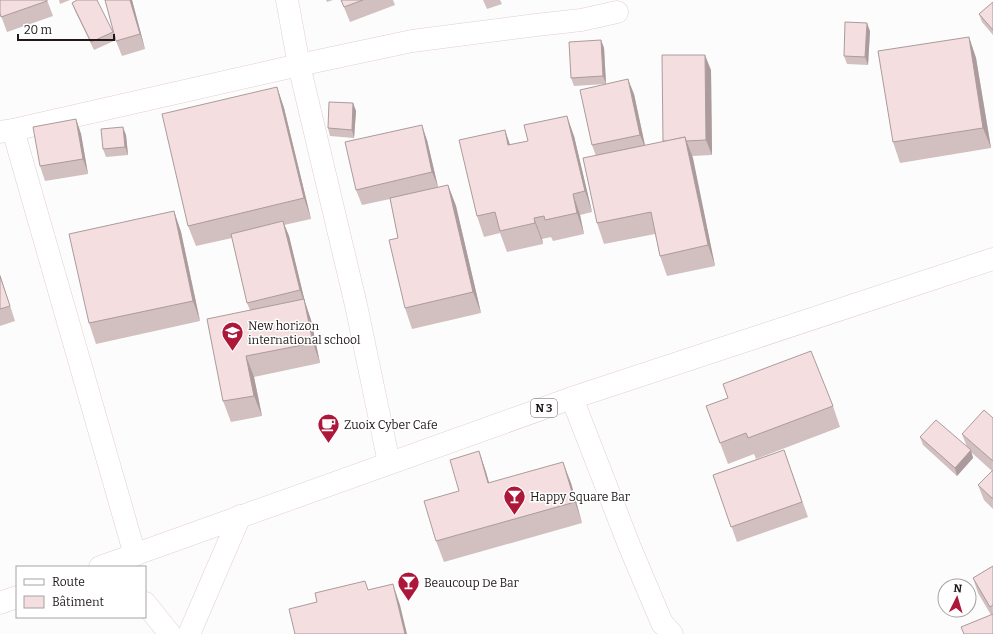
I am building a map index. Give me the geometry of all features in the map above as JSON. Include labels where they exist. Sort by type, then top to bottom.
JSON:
[{"type":"main road","points":[[287,0],[299,65],[356,305],[389,463]]},
{"type":"main road","points":[[135,555],[6,131],[412,41],[581,20],[617,12]]},
{"type":"main road","name":"N 3","points":[[110,565],[240,516],[572,398],[993,259]]},
{"type":"main road","points":[[572,398],[662,623],[672,634]]},
{"type":"main road","points":[[189,634],[240,516]]},
{"type":"main road","points":[[0,603],[16,597]]},
{"type":"main road","points":[[146,604],[170,634]]},
{"type":"building","points":[[0,0],[47,0],[47,1],[1,17]]},
{"type":"building","points":[[77,0],[97,0],[113,32],[91,42],[72,3]]},
{"type":"building","points":[[105,0],[130,0],[140,34],[116,41]]},
{"type":"building","points":[[341,0],[363,0],[344,7]]},
{"type":"building","points":[[993,2],[993,30],[979,14]]},
{"type":"building","points":[[845,22],[867,23],[865,57],[844,56]]},
{"type":"building","points":[[969,37],[983,128],[893,142],[878,51]]},
{"type":"building","points":[[601,40],[603,76],[571,78],[569,42]]},
{"type":"building","points":[[662,55],[705,55],[706,140],[686,141],[685,137],[663,141]]},
{"type":"building","points":[[628,79],[640,135],[592,145],[580,90]]},
{"type":"building","points":[[277,87],[304,198],[188,226],[162,114]]},
{"type":"building","points":[[329,102],[353,103],[352,130],[328,128]]},
{"type":"building","points":[[567,116],[585,191],[573,194],[577,213],[545,220],[544,216],[534,218],[535,223],[500,231],[495,212],[477,216],[459,140],[505,130],[508,145],[528,141],[524,125]]},
{"type":"building","points":[[76,119],[83,159],[40,166],[33,127]]},
{"type":"building","points":[[422,125],[432,172],[356,190],[345,142]]},
{"type":"building","points":[[123,127],[125,147],[103,149],[101,129]]},
{"type":"building","points":[[685,137],[708,245],[660,256],[651,212],[597,223],[583,158]]},
{"type":"building","points":[[448,185],[473,292],[405,308],[389,240],[398,238],[390,198]]},
{"type":"building","points":[[174,211],[193,301],[89,323],[69,234]]},
{"type":"building","points":[[283,221],[300,290],[247,303],[231,234]]},
{"type":"building","points":[[0,276],[10,306],[0,309]]},
{"type":"building","points":[[304,299],[313,343],[246,356],[254,396],[223,401],[207,319]]},
{"type":"building","points":[[811,351],[833,406],[748,438],[746,433],[720,443],[706,406],[728,398],[723,384]]},
{"type":"building","points":[[984,410],[993,418],[993,461],[962,434]]},
{"type":"building","points":[[936,420],[971,450],[955,468],[920,437]]},
{"type":"building","points":[[784,450],[802,502],[731,527],[713,475]]},
{"type":"building","points":[[479,451],[488,483],[563,462],[575,502],[436,541],[424,501],[459,491],[450,460]]},
{"type":"building","points":[[993,470],[993,499],[978,485]]},
{"type":"building","points":[[993,566],[993,605],[990,607],[977,585],[977,578],[973,578]]},
{"type":"building","points":[[365,581],[368,590],[393,584],[405,634],[295,634],[289,609],[317,602],[315,593]]},
{"type":"building","points":[[993,614],[993,634],[964,634],[961,627]]},
{"type":"place","name":"New horizon international school","points":[[232,352]]},
{"type":"place","name":"Zuoix Cyber Cafe","points":[[329,444]]},
{"type":"place","name":"Happy Square Bar","points":[[515,516]]},
{"type":"place","name":"Beaucoup De Bar","points":[[409,602]]}]
